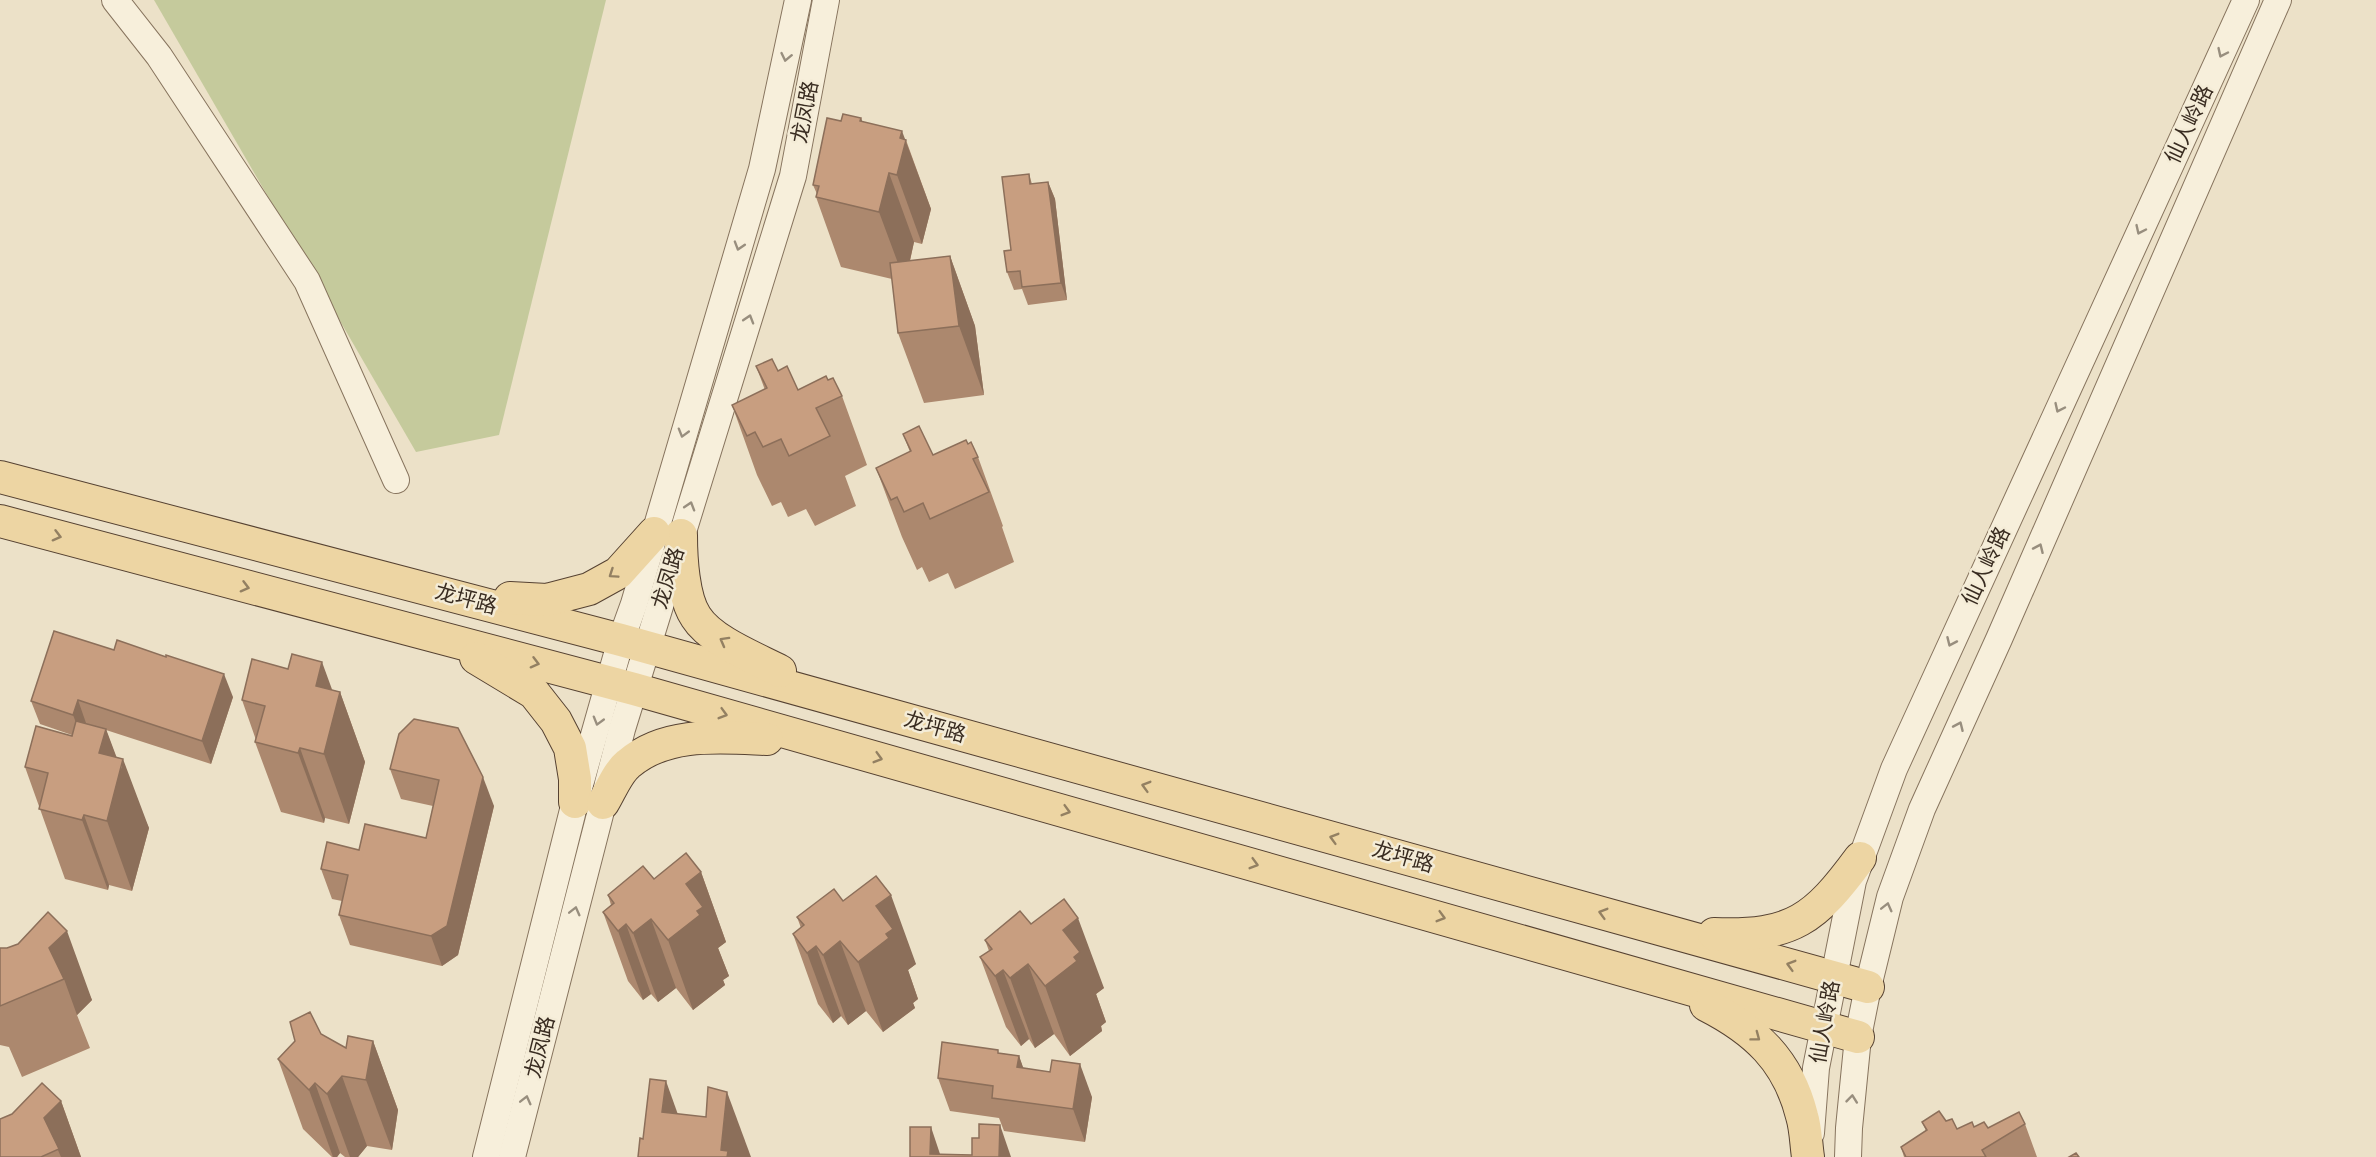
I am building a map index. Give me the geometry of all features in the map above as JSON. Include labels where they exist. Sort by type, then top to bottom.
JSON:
[{"type":"main road","name":"龙坪路","points":[[0,477],[634,644],[1868,987]]},
{"type":"main road","points":[[0,521],[622,686],[1858,1037]]},
{"type":"main road","points":[[453,595],[547,600],[589,589],[618,573],[668,534],[681,558],[686,587],[695,616],[716,637],[831,699]]},
{"type":"main road","points":[[447,640],[534,693],[556,721],[570,748],[575,779],[589,803],[627,765],[660,745],[697,738],[822,742]]},
{"type":"main road","points":[[1664,930],[1741,935],[1782,929],[1809,916],[1833,894],[1860,858]]},
{"type":"main road","points":[[1651,977],[1730,1017],[1765,1044],[1786,1075],[1802,1116],[1810,1157]]},
{"type":"street","points":[[115,0],[159,56],[307,281],[396,480]]},
{"type":"street","name":"龙凤路","points":[[668,534],[762,169],[798,0]]},
{"type":"street","name":"龙凤路","points":[[486,1157],[668,534],[793,176],[826,0]]},
{"type":"street","name":"仙人岭路","points":[[1810,1157],[1811,1111],[1823,1027],[1832,977],[1860,858],[1894,769],[2246,0]]},
{"type":"street","name":"仙人岭路","points":[[1848,1157],[1858,1037],[1868,987],[1890,897],[1922,809],[2278,0]]},
{"type":"street","name":"龙凤路","points":[[512,1157],[589,803]]},
{"type":"green space","points":[[154,0],[606,0],[499,435],[416,452]]},
{"type":"building","points":[[843,114],[861,118],[860,121],[902,131],[900,138],[906,140],[897,175],[889,173],[879,212],[816,197],[819,186],[813,185],[827,118],[841,121]]},
{"type":"building","points":[[1029,174],[1030,184],[1048,182],[1061,283],[1022,287],[1020,271],[1007,272],[1004,251],[1011,250],[1002,177]]},
{"type":"building","points":[[950,256],[959,326],[898,333],[890,263]]},
{"type":"building","points":[[772,359],[778,371],[787,366],[798,390],[826,376],[828,380],[833,378],[842,396],[816,408],[830,436],[789,456],[781,439],[763,447],[755,432],[747,436],[732,405],[767,388],[756,366]]},
{"type":"building","points":[[919,426],[933,455],[966,440],[968,444],[971,442],[978,457],[973,459],[989,492],[930,519],[923,503],[904,512],[897,497],[891,500],[876,468],[911,451],[903,434]]},
{"type":"building","points":[[54,631],[114,650],[117,640],[224,674],[202,741],[78,700],[73,715],[31,701]]},
{"type":"building","points":[[292,654],[322,662],[316,686],[340,692],[324,754],[300,748],[298,753],[255,742],[265,706],[242,700],[252,659],[288,669]]},
{"type":"building","points":[[414,719],[458,728],[483,777],[447,926],[431,936],[339,915],[348,875],[321,869],[327,842],[359,850],[365,824],[426,838],[439,780],[390,769],[399,734]]},
{"type":"building","points":[[76,721],[106,729],[99,753],[123,759],[107,821],[84,815],[82,820],[39,809],[48,773],[25,767],[36,726],[72,736]]},
{"type":"building","points":[[686,853],[701,872],[686,884],[703,907],[697,911],[700,915],[668,940],[651,919],[633,933],[626,924],[618,931],[603,912],[614,903],[608,895],[643,866],[654,879]]},
{"type":"building","points":[[876,876],[891,895],[876,906],[893,929],[886,934],[889,938],[858,962],[840,941],[823,955],[816,946],[807,953],[793,934],[804,925],[797,917],[834,889],[843,901]]},
{"type":"building","points":[[1064,899],[1078,918],[1063,930],[1080,952],[1074,957],[1077,961],[1045,986],[1028,964],[1010,978],[1003,970],[995,976],[980,957],[992,949],[985,940],[1020,911],[1031,924]]},
{"type":"building","points":[[48,912],[67,931],[49,948],[64,979],[0,1006],[0,948],[18,944]]},
{"type":"building","points":[[310,1012],[321,1034],[346,1048],[348,1036],[373,1041],[366,1080],[342,1076],[327,1094],[315,1083],[309,1090],[278,1059],[295,1041],[290,1022]]},
{"type":"building","points":[[942,1042],[998,1050],[998,1053],[1019,1056],[1017,1067],[1050,1072],[1052,1060],[1080,1064],[1073,1109],[992,1098],[993,1086],[938,1078]]},
{"type":"building","points":[[650,1079],[666,1081],[662,1112],[706,1117],[708,1087],[727,1092],[721,1150],[728,1151],[727,1157],[638,1157],[640,1138],[643,1139]]},
{"type":"building","points":[[42,1083],[61,1101],[44,1118],[59,1149],[41,1157],[0,1157],[0,1119],[12,1114]]},
{"type":"building","points":[[1939,1111],[1946,1121],[1952,1119],[1957,1129],[1972,1122],[1974,1127],[1984,1122],[1988,1128],[2019,1112],[2025,1124],[1982,1150],[1986,1157],[1906,1157],[1901,1147],[1927,1130],[1922,1122]]},
{"type":"building","points":[[979,1124],[1000,1125],[999,1157],[910,1157],[910,1127],[931,1127],[930,1154],[972,1155],[972,1138],[979,1138]]}]
